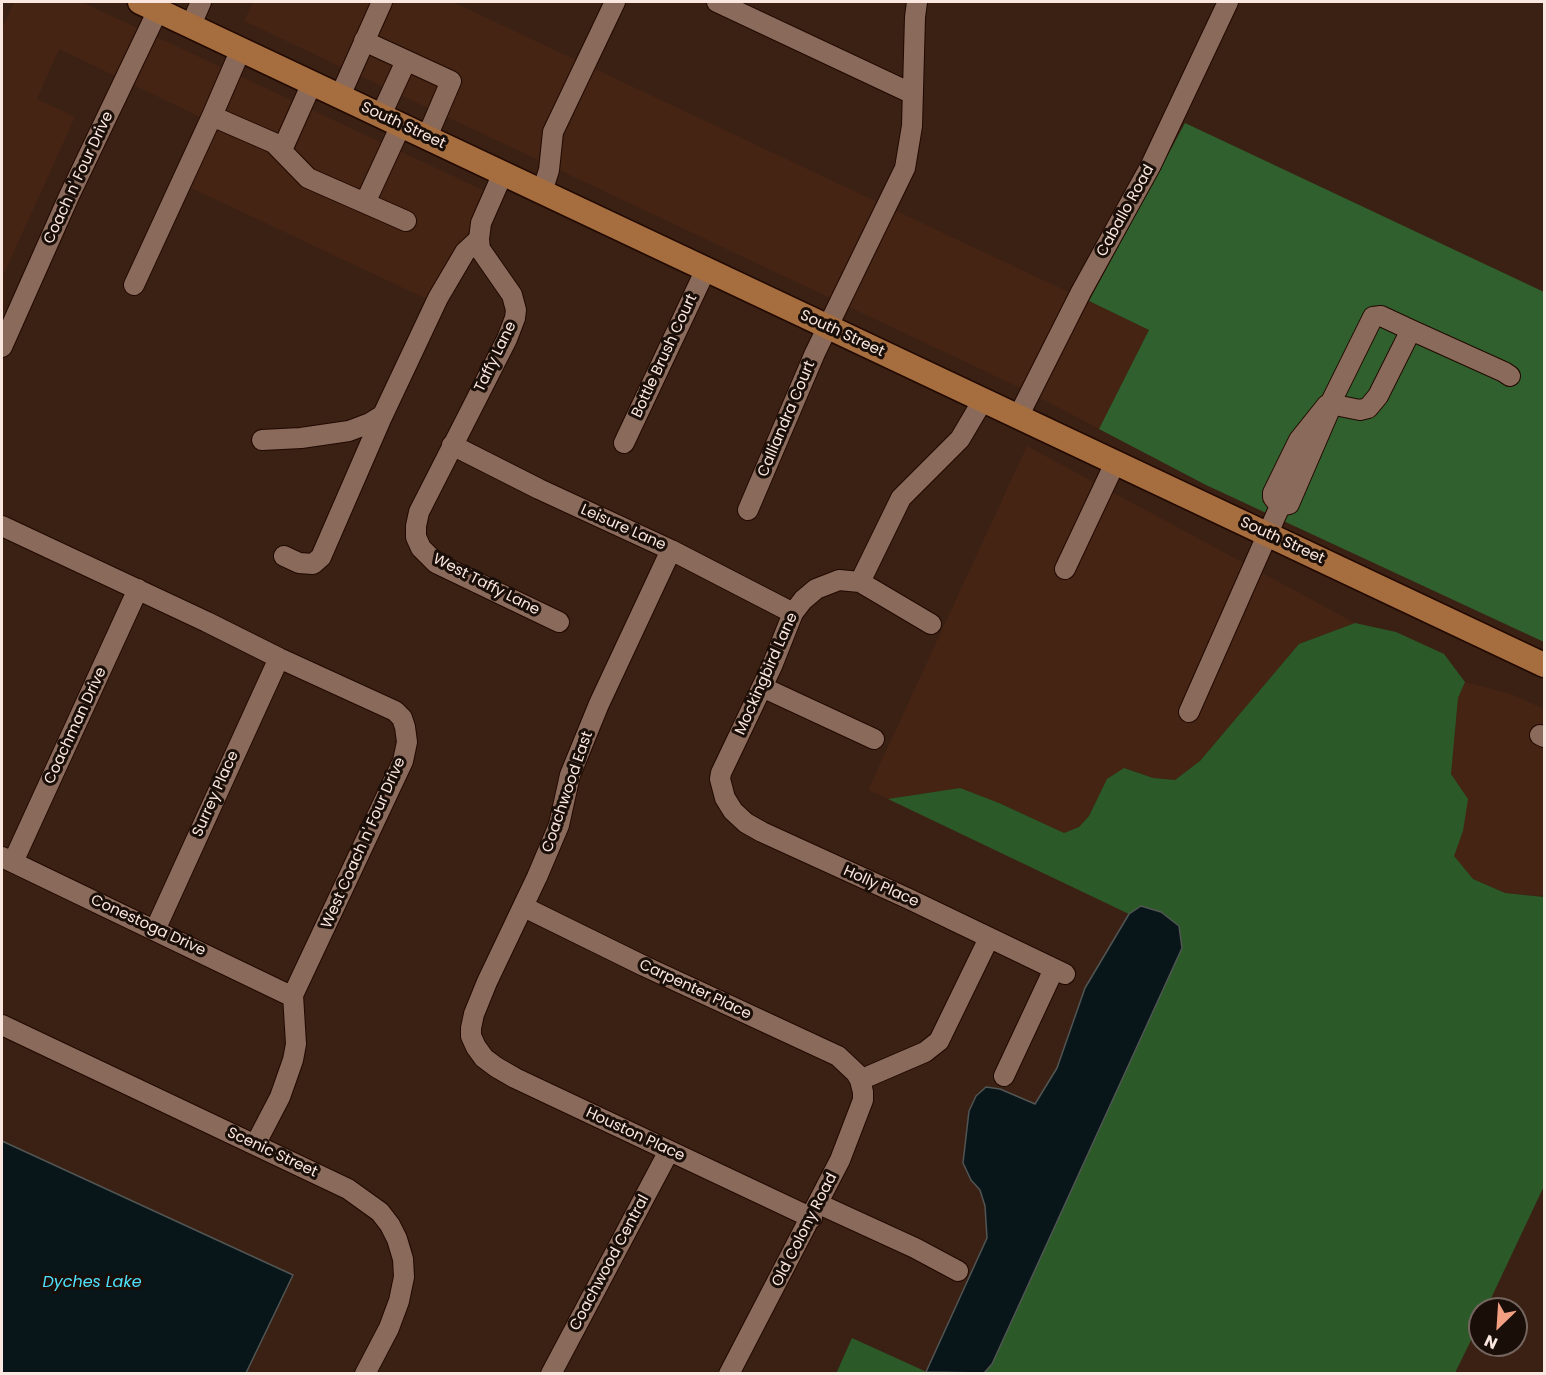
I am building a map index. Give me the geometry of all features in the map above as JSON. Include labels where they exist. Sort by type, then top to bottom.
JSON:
[{"type":"main road","name":"South Street","points":[[149,6],[1545,665]]},
{"type":"street","points":[[191,26],[201,2]]},
{"type":"street","points":[[340,96],[382,2]]},
{"type":"street","points":[[542,192],[549,170],[553,132],[615,2]]},
{"type":"street","points":[[717,2],[913,94]]},
{"type":"street","name":"Calliandra Court","points":[[748,510],[828,327],[905,168],[912,126],[917,2]]},
{"type":"street","name":"Caballo Road","points":[[1018,417],[1081,292],[1151,165],[1228,2]]},
{"type":"street","name":"Coach n' Four Drive","points":[[2,347],[70,194],[149,6]]},
{"type":"street","points":[[364,41],[451,81],[427,137]]},
{"type":"street","points":[[134,285],[241,49]]},
{"type":"street","points":[[364,203],[391,120],[406,61]]},
{"type":"street","points":[[282,150],[312,83]]},
{"type":"street","points":[[212,116],[274,143],[309,178],[406,221]]},
{"type":"street","points":[[284,556],[299,563],[313,564],[321,557],[383,415],[438,298],[465,252],[479,239],[481,223],[503,173]]},
{"type":"street","name":"Taffy Lane","points":[[418,543],[416,526],[419,512],[507,339],[515,318],[516,310],[512,295],[480,249],[479,239]]},
{"type":"street","name":"Bottle Brush Court","points":[[624,443],[706,269]]},
{"type":"street","points":[[1189,712],[1280,506],[1289,504],[1330,409],[1330,404],[1373,317],[1381,316],[1510,376]]},
{"type":"street","points":[[1330,404],[1360,411],[1368,408],[1378,396],[1410,330]]},
{"type":"street","points":[[931,624],[860,582],[901,498],[960,439],[982,400]]},
{"type":"street","points":[[262,440],[310,437],[350,431],[383,415]]},
{"type":"street","name":"Leisure Lane","points":[[452,445],[538,489],[671,549],[793,613]]},
{"type":"street","points":[[1065,569],[1115,463]]},
{"type":"street","name":"West Coach n' Four Drive","points":[[2,526],[394,711],[402,718],[407,742],[399,770],[293,997],[296,1044],[293,1060],[280,1097],[255,1145]]},
{"type":"street","name":"West Taffy Lane","points":[[418,543],[436,563],[559,622]]},
{"type":"street","name":"Coachwood East","points":[[471,1036],[472,1021],[487,982],[524,907],[560,825],[570,775],[671,549]]},
{"type":"street","name":"Mockingbird Lane","points":[[720,779],[793,613],[803,600],[828,583],[839,580],[860,582]]},
{"type":"street","name":"Coachman Drive","points":[[7,860],[138,589]]},
{"type":"street","name":"Surrey Place","points":[[155,930],[279,658]]},
{"type":"street","points":[[762,687],[874,739]]},
{"type":"street","name":"Holly Place","points":[[720,779],[725,798],[733,811],[746,823],[1060,971],[1004,1076]]},
{"type":"street","name":"Conestoga Drive","points":[[7,860],[293,997]]},
{"type":"street","name":"Carpenter Place","points":[[524,907],[644,966],[838,1056],[860,1080]]},
{"type":"street","points":[[860,1080],[925,1052],[939,1041],[989,938]]},
{"type":"street","name":"Scenic Street","points":[[2,1025],[348,1189],[380,1212],[397,1239],[403,1259],[403,1287],[389,1328],[365,1374]]},
{"type":"street","name":"Houston Place","points":[[471,1036],[484,1058],[496,1067],[669,1151],[815,1211],[915,1248],[958,1271]]},
{"type":"street","name":"Old Colony Road","points":[[729,1374],[815,1211],[856,1121],[863,1100],[860,1080]]},
{"type":"street","name":"Coachwood Central","points":[[551,1374],[669,1151]]},
{"type":"shaded area","points":[[14,2],[82,2],[487,192],[435,303],[174,180],[204,119],[59,49],[37,99],[75,117],[2,278],[2,29]]},
{"type":"shaded area","points":[[253,2],[453,2],[1149,330],[1099,429],[1029,392],[244,21]]},
{"type":"shaded area","points":[[1027,446],[1355,623],[1299,644],[1200,761],[1175,780],[1153,778],[1124,768],[1096,801],[1089,816],[1079,827],[1064,833],[960,788],[888,799],[868,790]]},
{"type":"shaded area","points":[[1465,682],[1511,694],[1544,709],[1544,896],[1505,893],[1473,879],[1453,856],[1463,831],[1451,774],[1458,698]]},
{"type":"green space","points":[[1185,123],[1544,292],[1544,642],[1206,485],[1099,429],[1149,330],[1089,301]]},
{"type":"green space","points":[[1355,623],[1396,632],[1444,654],[1465,682],[1458,698],[1451,774],[1468,799],[1463,831],[1454,856],[1473,879],[1505,893],[1544,897],[1544,1186],[1492,1297],[1468,1297],[1468,1346],[1455,1373],[984,1373],[992,1364],[1182,948],[1179,926],[1161,912],[1141,906],[1129,914],[888,799],[960,788],[1064,833],[1079,827],[1089,816],[1107,779],[1124,768],[1153,778],[1175,780],[1200,761],[1299,644]]},
{"type":"green space","points":[[852,1338],[929,1373],[836,1374]]},
{"type":"water","points":[[1141,906],[1161,912],[1179,926],[1182,948],[992,1364],[984,1373],[926,1372],[987,1238],[985,1206],[980,1190],[971,1180],[963,1163],[969,1111],[976,1096],[986,1087],[1000,1089],[1035,1104],[1057,1068],[1085,988],[1129,914]]},
{"type":"water","name":"Dyches Lake","points":[[2,1141],[293,1275],[246,1373],[2,1373]]}]
